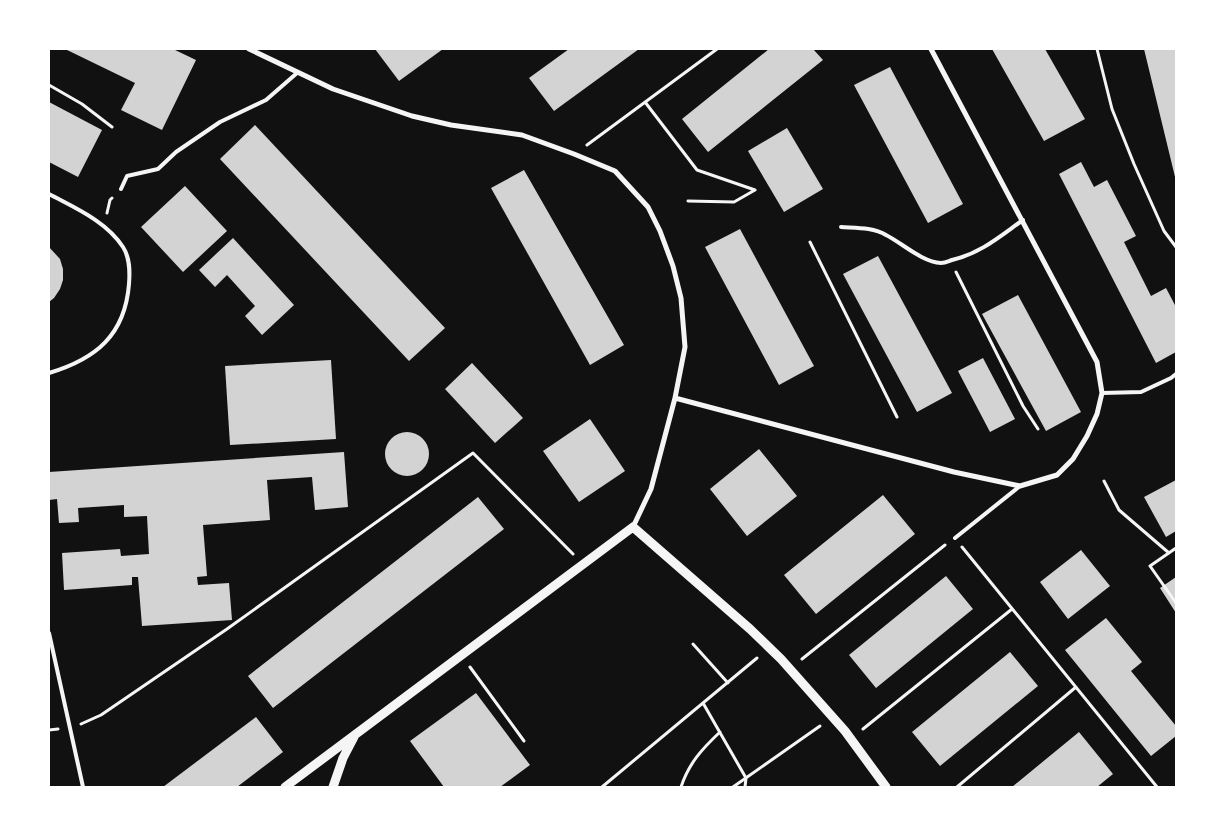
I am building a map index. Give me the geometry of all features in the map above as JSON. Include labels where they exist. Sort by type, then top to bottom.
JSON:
[{"type":"street","points":[[249,49],[333,89],[412,116],[451,125],[522,135],[616,172],[648,207],[660,230],[681,298],[684,324],[685,347],[675,398],[651,489],[633,527],[355,734],[287,787]]},
{"type":"street","points":[[675,398],[954,472],[1020,486],[1057,475],[1073,459],[1087,436],[1097,414],[1102,393],[1097,362],[932,49]]},
{"type":"street","points":[[633,527],[790,669],[833,717],[886,787]]},
{"type":"street","points":[[333,787],[343,758],[355,734]]},
{"type":"lane","points":[[121,188],[126,176],[158,169],[176,152],[220,122],[266,100],[297,73]]},
{"type":"lane","points":[[49,194],[91,217],[105,227],[123,247],[128,259],[130,275],[123,315],[118,327],[109,338],[89,357],[76,364],[49,373]]},
{"type":"lane","points":[[840,227],[867,229],[885,234],[922,257],[942,263],[966,257],[983,249],[1023,220]]},
{"type":"lane","points":[[1102,393],[1141,392],[1176,374]]},
{"type":"lane","points":[[955,538],[1020,486]]},
{"type":"lane","points":[[49,633],[83,787]]},
{"type":"path","points":[[574,154],[717,49]]},
{"type":"path","points":[[1097,49],[1112,109],[1164,231],[1176,247]]},
{"type":"path","points":[[49,85],[82,104],[112,127]]},
{"type":"path","points":[[646,102],[697,170],[755,190],[734,202],[688,201]]},
{"type":"path","points":[[810,242],[897,417]]},
{"type":"path","points":[[950,261],[1022,406],[1038,430]]},
{"type":"path","points":[[69,728],[101,714],[212,640],[473,453],[582,564]]},
{"type":"path","points":[[1104,481],[1120,510],[1169,553]]},
{"type":"path","points":[[790,669],[955,538],[1157,787]]},
{"type":"path","points":[[1176,548],[1150,566],[1176,603]]},
{"type":"path","points":[[850,738],[1012,608]]},
{"type":"path","points":[[693,644],[728,683]]},
{"type":"path","points":[[602,787],[769,648]]},
{"type":"path","points":[[461,655],[524,741]]},
{"type":"path","points":[[957,787],[1076,687]]},
{"type":"path","points":[[703,703],[746,778],[744,787]]},
{"type":"path","points":[[733,787],[833,717]]},
{"type":"path","points":[[681,787],[689,766],[720,732]]},
{"type":"building","points":[[65,49],[173,49],[196,60],[162,130],[121,110],[135,83]]},
{"type":"building","points":[[375,49],[443,49],[399,81]]},
{"type":"building","points":[[569,49],[639,49],[554,111],[529,78]]},
{"type":"building","points":[[769,49],[813,49],[823,60],[708,152],[682,119]]},
{"type":"building","points":[[992,49],[1045,49],[1085,119],[1044,141]]},
{"type":"building","points":[[1144,49],[1176,49],[1176,181]]},
{"type":"building","points":[[890,67],[963,204],[928,223],[854,85]]},
{"type":"building","points":[[49,102],[102,130],[78,177],[49,162]]},
{"type":"building","points":[[255,125],[445,328],[409,361],[220,159]]},
{"type":"building","points":[[787,128],[823,189],[784,212],[748,151]]},
{"type":"building","points":[[1081,162],[1094,187],[1107,180],[1136,236],[1124,242],[1151,296],[1166,288],[1176,307],[1176,352],[1156,363],[1059,174]]},
{"type":"building","points":[[524,170],[624,345],[590,365],[491,188]]},
{"type":"building","points":[[185,186],[227,231],[183,272],[141,227]]},
{"type":"building","points":[[740,229],[814,366],[779,385],[705,247]]},
{"type":"building","points":[[233,238],[294,305],[262,335],[245,316],[255,306],[227,275],[215,287],[199,270]]},
{"type":"building","points":[[49,247],[60,259],[63,269],[63,280],[60,289],[49,302]]},
{"type":"building","points":[[878,256],[952,393],[917,412],[843,274]]},
{"type":"building","points":[[1018,295],[1081,412],[1046,431],[982,314]]},
{"type":"building","points":[[983,358],[1015,419],[990,432],[958,371]]},
{"type":"building","points":[[331,360],[336,439],[230,445],[225,366]]},
{"type":"building","points":[[472,363],[523,418],[495,443],[445,389]]},
{"type":"building","points":[[590,419],[625,471],[579,502],[543,451]]},
{"type":"building","points":[[407,432],[419,436],[425,442],[429,454],[425,466],[419,472],[407,476],[395,472],[389,466],[385,454],[389,442],[395,436]]},
{"type":"building","points":[[759,449],[797,496],[747,536],[710,489]]},
{"type":"building","points":[[344,452],[348,507],[315,510],[312,477],[267,480],[270,520],[203,525],[207,576],[197,577],[198,585],[229,583],[232,620],[142,626],[138,577],[132,577],[132,585],[64,590],[62,553],[120,549],[121,556],[149,554],[147,516],[124,517],[124,505],[78,508],[79,522],[59,523],[57,499],[49,500],[49,472]]},
{"type":"building","points":[[1176,480],[1176,531],[1166,537],[1144,497]]},
{"type":"building","points":[[883,495],[915,534],[816,614],[784,575]]},
{"type":"building","points":[[478,497],[504,529],[273,708],[248,676]]},
{"type":"building","points":[[1081,550],[1110,586],[1068,619],[1040,582]]},
{"type":"building","points":[[946,576],[973,609],[876,688],[849,655]]},
{"type":"building","points":[[1176,577],[1176,613],[1160,588]]},
{"type":"building","points":[[1106,618],[1142,662],[1131,671],[1176,726],[1176,736],[1151,756],[1065,650]]},
{"type":"building","points":[[1010,652],[1038,686],[940,766],[912,732]]},
{"type":"building","points":[[476,693],[530,765],[500,787],[444,787],[410,741]]},
{"type":"building","points":[[256,717],[283,752],[237,787],[163,787]]},
{"type":"building","points":[[1079,732],[1113,774],[1097,787],[1012,787]]}]
